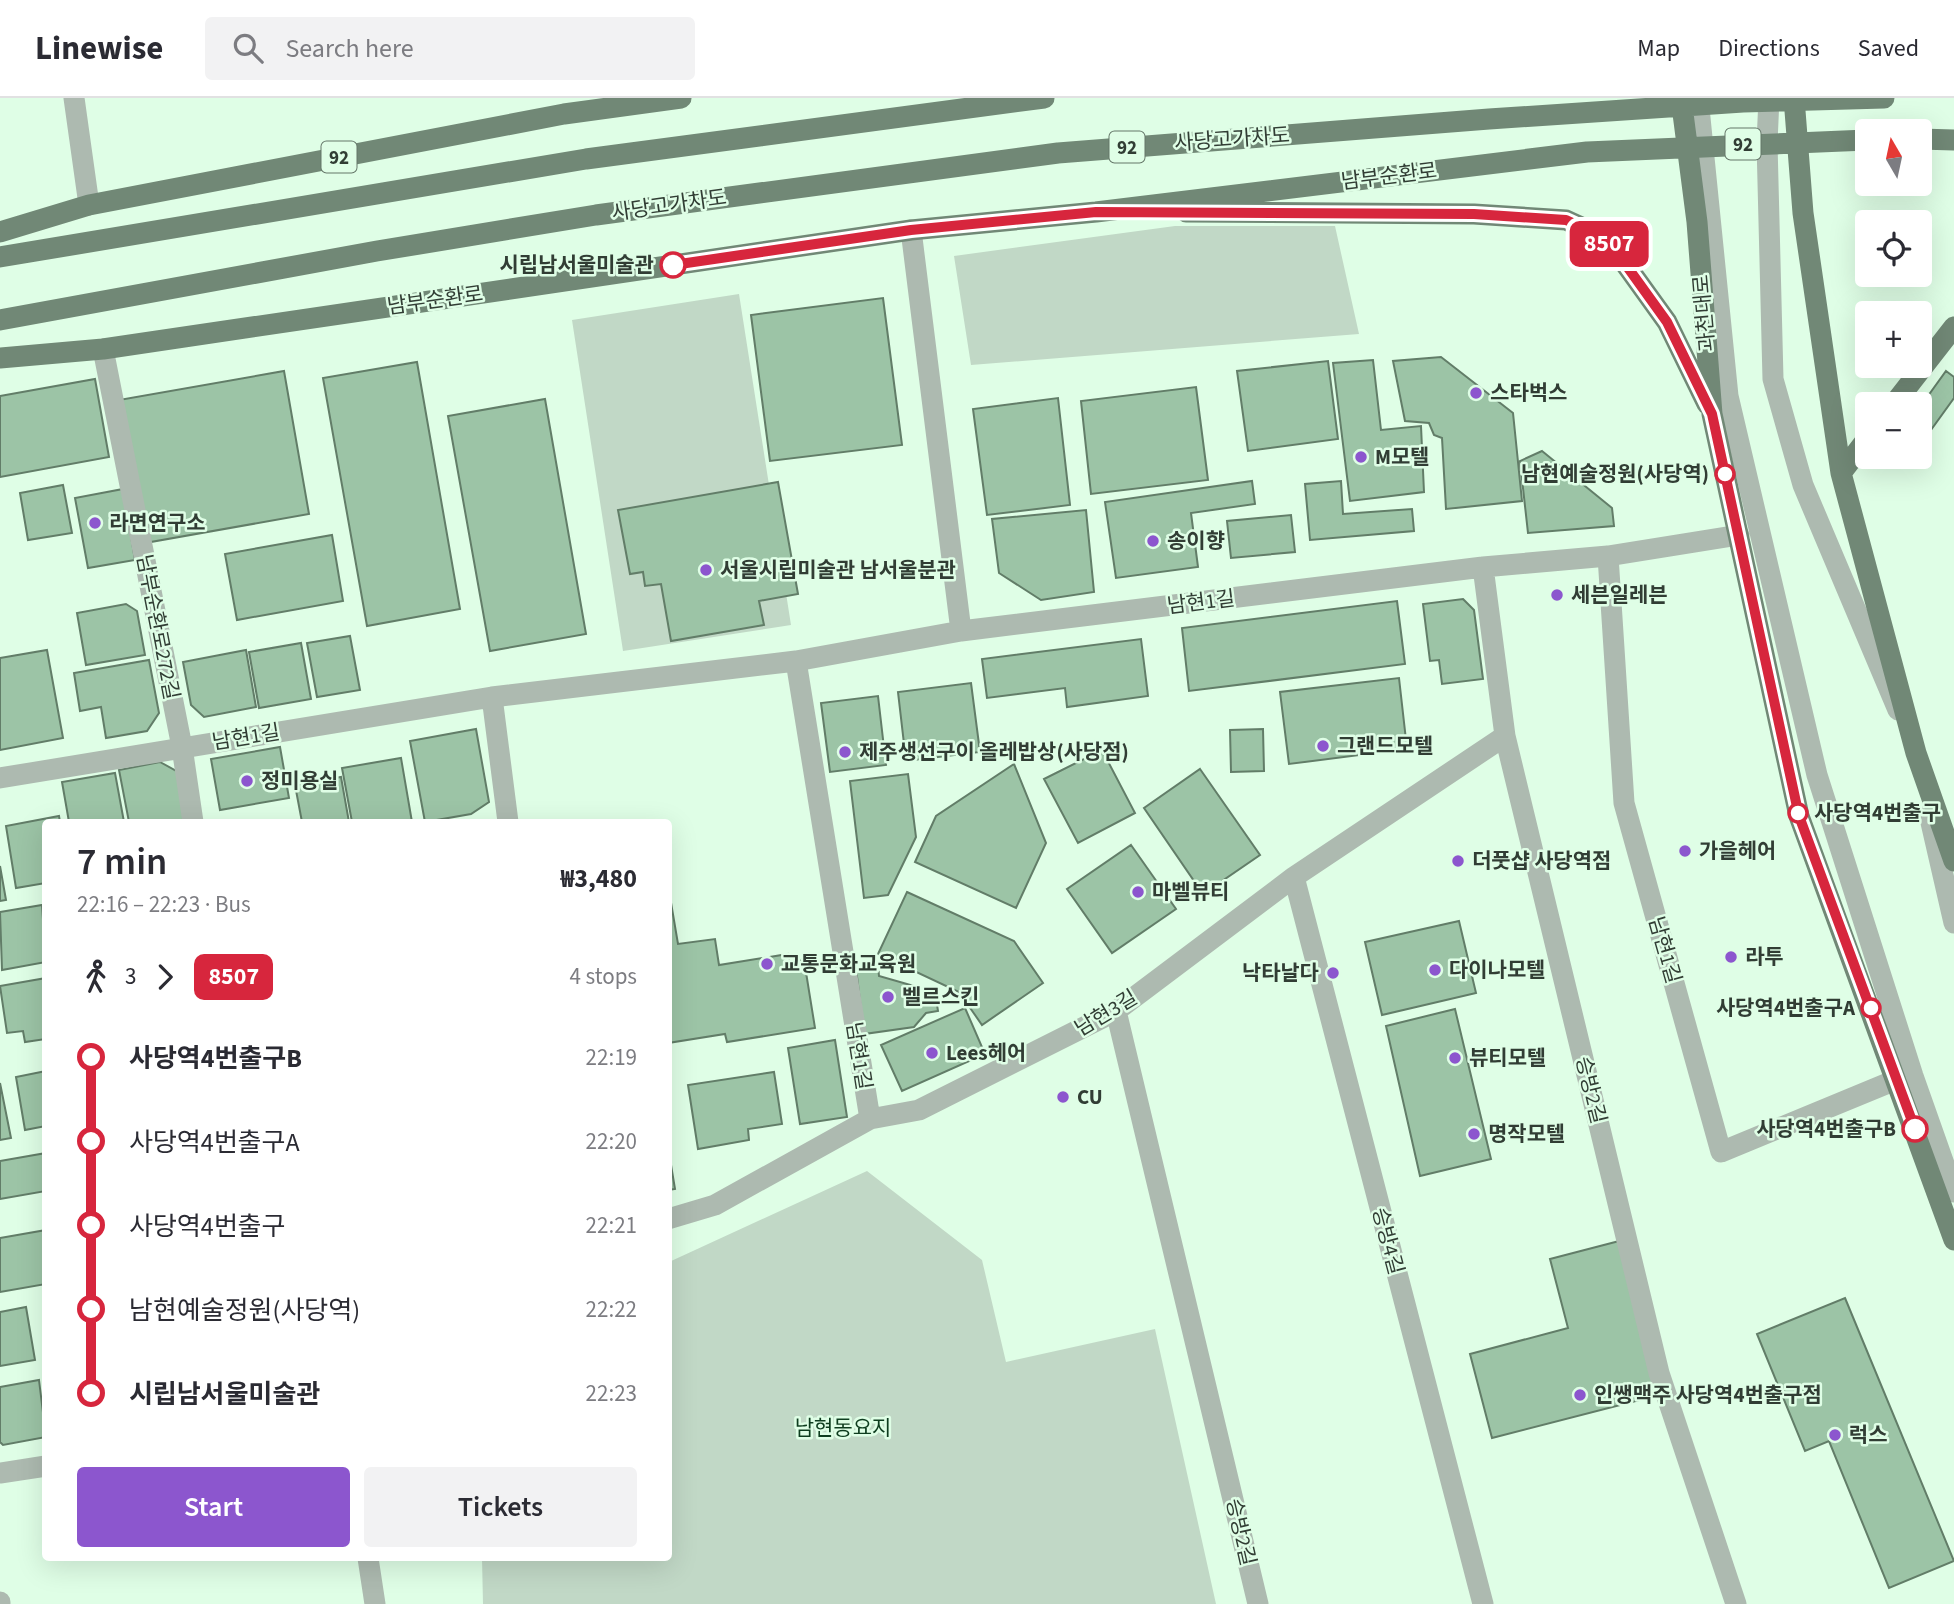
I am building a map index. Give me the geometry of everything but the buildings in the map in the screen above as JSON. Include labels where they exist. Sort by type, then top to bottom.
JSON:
[{"type":"main road","name":"92","points":[[0,232],[89,205],[562,106],[681,98]]},
{"type":"main road","name":"92","points":[[0,257],[586,159],[1044,98]]},
{"type":"main road","name":"과천대로","points":[[1681,98],[1696,146],[1697,222],[1712,414],[1799,816],[1898,1079],[1954,1240]]},
{"type":"main road","points":[[1794,98],[1803,213],[1841,474],[1916,753],[1954,861]]},
{"type":"main road","name":"사당고가차도","points":[[0,320],[377,251],[596,215],[1058,153],[1743,102],[1884,98]]},
{"type":"main road","points":[[1932,139],[1954,140]]},
{"type":"main road","name":"남부순환로","points":[[0,358],[103,349],[911,230],[1096,212],[1587,152],[1855,140]]},
{"type":"main road","points":[[1096,212],[1474,214],[1566,220],[1590,231],[1613,247],[1667,322],[1712,414]]},
{"type":"main road","points":[[1903,392],[1954,327]]},
{"type":"main road","points":[[1841,474],[1855,455]]},
{"type":"street","points":[[74,98],[89,205]]},
{"type":"street","points":[[1698,98],[1696,146],[1728,396],[1817,775],[1913,1076],[1954,1192]]},
{"type":"street","points":[[1769,98],[1767,144],[1773,379],[1803,485],[1916,753],[1954,923]]},
{"type":"street","points":[[911,230],[961,631]]},
{"type":"street","name":"남부순환로272길","points":[[103,349],[182,747],[193,819]]},
{"type":"street","name":"남현1길","points":[[0,778],[492,696],[796,660],[961,631],[1483,567],[1608,556],[1739,535]]},
{"type":"street","name":"남현1길","points":[[1608,556],[1624,803],[1721,1152],[1898,1079]]},
{"type":"street","name":"승방2길","points":[[1483,567],[1506,736],[1659,1373],[1735,1604]]},
{"type":"street","name":"남현1길","points":[[796,660],[870,1119]]},
{"type":"street","points":[[492,696],[508,819]]},
{"type":"street","name":"남현3길","points":[[672,1218],[715,1205],[870,1119],[919,1110],[1116,1011],[1294,877],[1506,736]]},
{"type":"street","name":"승방4길","points":[[1294,877],[1483,1604]]},
{"type":"street","name":"승방2길","points":[[1116,1011],[1258,1604]]},
{"type":"street","points":[[0,1473],[42,1467]]},
{"type":"street","points":[[368,1561],[375,1604]]},
{"type":"green space","points":[[1175,226],[1335,226],[1359,334],[971,365],[954,256]]},
{"type":"green space","points":[[739,294],[791,625],[623,651],[572,320]]},
{"type":"green space","name":"남현동요지","points":[[867,1171],[982,1260],[1006,1362],[1155,1329],[1216,1604],[483,1604],[482,1561],[672,1561],[672,1261]]},
{"type":"bus line","name":"8507","points":[[673,265],[911,230],[1096,212],[1474,214],[1566,220],[1590,231],[1613,247],[1667,322],[1712,414],[1799,816],[1915,1129]]},
{"type":"place","name":"시립남서울미술관","points":[[673,265]]},
{"type":"place","name":"스타벅스","points":[[1476,393]]},
{"type":"place","name":"M모텔","points":[[1361,457]]},
{"type":"place","name":"남현예술정원(사당역)","points":[[1725,474]]},
{"type":"place","name":"라면연구소","points":[[95,523]]},
{"type":"place","name":"송이향","points":[[1153,541]]},
{"type":"place","name":"서울시립미술관 남서울분관","points":[[706,570]]},
{"type":"place","name":"세븐일레븐","points":[[1557,595]]},
{"type":"place","name":"그랜드모텔","points":[[1323,746]]},
{"type":"place","name":"제주생선구이 올레밥상(사당점)","points":[[845,752]]},
{"type":"place","name":"정미용실","points":[[247,781]]},
{"type":"place","name":"사당역4번출구","points":[[1798,813]]},
{"type":"place","name":"가을헤어","points":[[1685,851]]},
{"type":"place","name":"더풋샵 사당역점","points":[[1458,861]]},
{"type":"place","name":"마벨뷰티","points":[[1138,892]]},
{"type":"place","name":"라투","points":[[1731,957]]},
{"type":"place","name":"교통문화교육원","points":[[767,964]]},
{"type":"place","name":"다이나모텔","points":[[1435,970]]},
{"type":"place","name":"낙타날다","points":[[1333,973]]},
{"type":"place","name":"벨르스킨","points":[[888,997]]},
{"type":"place","name":"사당역4번출구A","points":[[1871,1008]]},
{"type":"place","name":"Lees헤어","points":[[932,1053]]},
{"type":"place","name":"뷰티모텔","points":[[1455,1058]]},
{"type":"place","name":"CU","points":[[1063,1097]]},
{"type":"place","name":"사당역4번출구B","points":[[1915,1129]]},
{"type":"place","name":"명작모텔","points":[[1474,1134]]},
{"type":"place","name":"인쌩맥주 사당역4번출구점","points":[[1580,1395]]},
{"type":"place","name":"럭스","points":[[1835,1435]]}]
